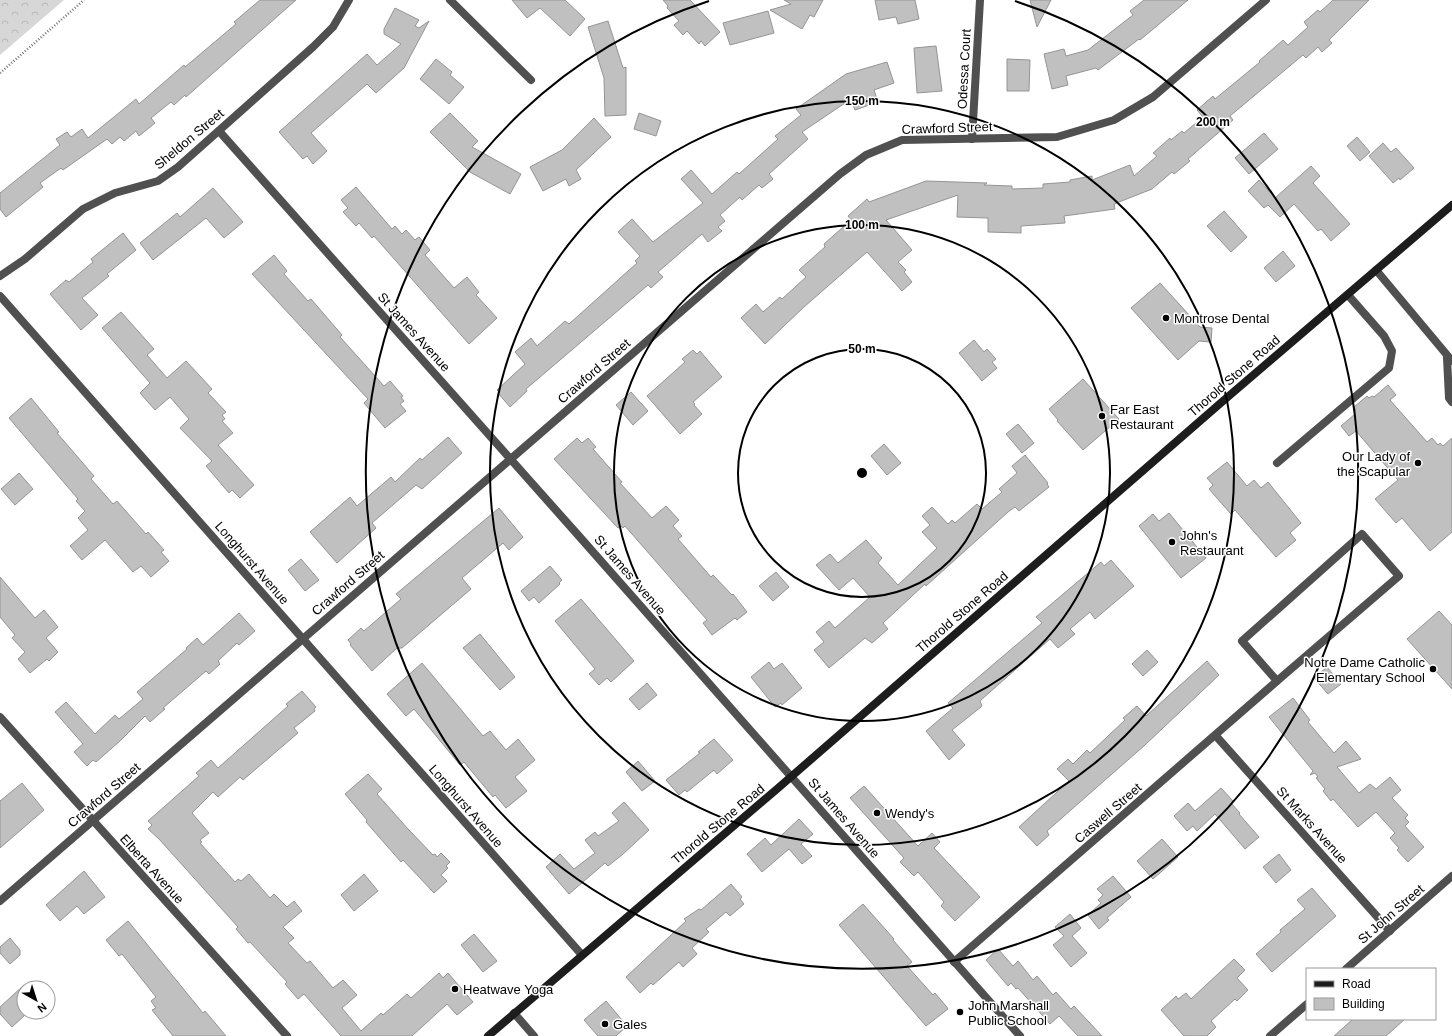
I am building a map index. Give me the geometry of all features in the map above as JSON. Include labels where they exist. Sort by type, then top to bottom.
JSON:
[{"type":"main road","name":"Thorold Stone Road","points":[[488,1036],[792,776],[1223,401],[1452,205]]},
{"type":"street","name":"Sheldon Street","points":[[0,276],[25,259],[83,209],[114,193],[158,181],[178,167],[333,27],[348,0]]},
{"type":"street","points":[[450,0],[531,80]]},
{"type":"street","name":"Odessa Court","points":[[972,139],[980,0]]},
{"type":"street","name":"Crawford Street","points":[[0,901],[302,638],[840,174],[866,155],[902,140],[1057,137],[1114,120],[1152,97],[1266,0]]},
{"type":"street","name":"St James Avenue","points":[[219,131],[792,776],[1020,1036]]},
{"type":"street","points":[[1376,270],[1450,359],[1449,398],[1452,402]]},
{"type":"street","points":[[1277,463],[1389,368],[1392,351],[1384,336],[1348,295]]},
{"type":"street","name":"Longhurst Avenue","points":[[0,296],[582,955]]},
{"type":"street","name":"Caswell Street","points":[[954,962],[1399,576],[1362,534],[1242,641],[1277,681]]},
{"type":"street","name":"Elberta Avenue","points":[[0,717],[287,1036]]},
{"type":"street","name":"St Marks Avenue","points":[[1216,736],[1390,931]]},
{"type":"street","name":"St John Street","points":[[1347,968],[1452,876]]},
{"type":"street","points":[[1270,1036],[1306,1005]]},
{"type":"street","points":[[514,1013],[534,1036]]},
{"type":"path","points":[[0,73],[84,0]]},
{"type":"green space","points":[[0,0],[64,0],[0,55]]},
{"type":"building","points":[[260,0],[296,0],[186,97],[185,95],[174,105],[171,102],[151,118],[155,123],[139,136],[136,131],[124,141],[120,137],[112,144],[107,139],[63,170],[61,168],[40,183],[43,187],[6,217],[0,209],[0,193],[60,145],[56,139],[67,132],[71,137],[82,129],[88,138],[136,99],[139,104],[184,65],[185,67],[236,24],[234,22]]},
{"type":"building","points":[[512,0],[565,0],[585,19],[570,36],[540,8],[527,18]]},
{"type":"building","points":[[663,0],[690,0],[720,32],[705,46],[701,41],[699,44],[687,31],[683,35],[674,25],[679,21],[667,8],[668,6]]},
{"type":"building","points":[[784,0],[823,0],[814,17],[810,15],[802,29],[770,10],[791,4]]},
{"type":"building","points":[[875,0],[915,0],[919,19],[898,24],[896,17],[879,20]]},
{"type":"building","points":[[1030,0],[1051,0],[1037,27]]},
{"type":"building","points":[[1144,0],[1188,0],[1140,40],[1139,39],[1098,70],[1096,68],[1066,76],[1068,85],[1052,89],[1044,54],[1064,49],[1066,56],[1088,50],[1133,15],[1130,11]]},
{"type":"building","points":[[1333,0],[1369,0],[1329,40],[1332,43],[1322,52],[1318,47],[1306,58],[1303,55],[1230,116],[1233,120],[1188,159],[1190,161],[1174,174],[1172,172],[1152,189],[1114,204],[1115,209],[1064,216],[1065,223],[1021,226],[1021,233],[988,232],[988,218],[957,217],[958,195],[886,220],[912,250],[898,262],[906,270],[904,272],[912,282],[902,291],[867,252],[804,307],[765,344],[741,318],[756,304],[763,312],[780,297],[782,299],[806,277],[799,270],[825,247],[824,244],[851,220],[848,216],[867,199],[869,202],[926,181],[987,183],[984,185],[1012,186],[1012,189],[1043,188],[1043,184],[1070,182],[1070,180],[1092,176],[1092,180],[1130,165],[1134,176],[1157,156],[1153,153],[1170,138],[1171,140],[1182,131],[1184,133],[1203,117],[1197,110],[1213,96],[1215,99],[1260,62],[1259,61],[1283,40],[1288,45],[1308,27],[1304,22],[1318,10],[1320,12]]},
{"type":"building","points":[[395,8],[419,20],[415,26],[419,28],[429,21],[404,68],[376,93],[367,84],[311,133],[327,151],[313,164],[307,156],[303,159],[279,132],[367,54],[377,65],[401,44],[384,34],[384,29]]},
{"type":"building","points":[[768,11],[774,33],[730,45],[723,23]]},
{"type":"building","points":[[608,21],[623,68],[626,67],[626,115],[605,116],[604,78],[588,27]]},
{"type":"building","points":[[936,46],[942,91],[917,93],[914,48]]},
{"type":"building","points":[[436,59],[452,72],[450,75],[464,87],[449,104],[420,79]]},
{"type":"building","points":[[1007,59],[1030,60],[1029,91],[1007,91]]},
{"type":"building","points":[[887,62],[894,83],[874,90],[878,102],[855,110],[851,99],[802,132],[808,139],[769,174],[773,179],[762,188],[759,185],[742,200],[740,197],[720,215],[725,221],[718,227],[722,231],[708,242],[702,234],[658,272],[663,277],[651,288],[648,285],[526,389],[527,391],[510,407],[497,390],[525,364],[515,352],[531,338],[537,346],[565,321],[569,324],[637,263],[635,261],[640,256],[618,232],[632,219],[653,242],[703,203],[681,179],[691,170],[712,194],[737,172],[739,174],[778,139],[775,136],[801,115],[796,109],[846,74]]},
{"type":"building","points":[[450,113],[478,141],[472,147],[521,174],[510,194],[470,172],[430,132]]},
{"type":"building","points":[[639,113],[661,121],[656,136],[634,129]]},
{"type":"building","points":[[594,118],[611,137],[576,170],[581,179],[569,186],[566,179],[543,191],[530,167],[562,150]]},
{"type":"building","points":[[1264,133],[1278,149],[1249,174],[1235,158]]},
{"type":"building","points":[[1357,137],[1370,152],[1360,161],[1347,146]]},
{"type":"building","points":[[1383,143],[1391,152],[1396,148],[1414,168],[1400,180],[1399,178],[1393,183],[1369,156]]},
{"type":"building","points":[[1311,166],[1320,176],[1313,183],[1350,224],[1331,241],[1321,229],[1318,231],[1294,204],[1280,217],[1268,205],[1264,208],[1248,191],[1259,180],[1275,198]]},
{"type":"building","points":[[356,187],[392,229],[395,226],[402,234],[406,230],[415,240],[419,237],[430,250],[425,255],[454,288],[467,277],[479,292],[476,295],[497,318],[469,344],[374,236],[372,238],[359,223],[356,226],[343,212],[348,208],[341,200]]},
{"type":"building","points":[[213,188],[243,222],[224,238],[206,218],[153,260],[140,243],[177,213],[180,217]]},
{"type":"building","points":[[1224,211],[1247,237],[1231,252],[1207,226]]},
{"type":"building","points":[[123,233],[136,250],[107,274],[109,276],[82,298],[98,315],[81,330],[50,294],[66,280],[69,282],[93,262],[91,259]]},
{"type":"building","points":[[1283,251],[1295,266],[1276,282],[1264,268]]},
{"type":"building","points":[[274,255],[287,271],[284,274],[308,301],[311,299],[342,335],[340,337],[384,386],[390,381],[403,396],[401,397],[404,401],[400,404],[406,411],[385,428],[364,403],[368,399],[252,274]]},
{"type":"building","name":"Montrose Dental","points":[[1160,283],[1200,327],[1212,328],[1211,342],[1199,341],[1178,360],[1131,308]]},
{"type":"building","points":[[121,312],[154,349],[147,355],[167,378],[186,361],[212,389],[208,393],[226,412],[222,415],[225,419],[222,421],[233,433],[218,445],[254,485],[240,498],[232,490],[229,493],[206,466],[212,461],[180,428],[189,419],[170,397],[155,410],[140,393],[150,383],[102,328]]},
{"type":"building","points":[[974,340],[984,352],[987,349],[996,359],[992,362],[997,368],[982,381],[959,353]]},
{"type":"building","points":[[693,350],[697,354],[700,351],[722,377],[693,402],[702,414],[680,434],[647,396],[685,362],[682,359]]},
{"type":"building","points":[[1083,379],[1119,419],[1083,450],[1057,421],[1058,420],[1049,409]]},
{"type":"building","name":"Our Lady of the Scapular","points":[[1388,385],[1396,395],[1390,400],[1427,442],[1432,438],[1438,445],[1440,443],[1443,446],[1452,438],[1452,532],[1430,551],[1402,518],[1396,523],[1375,499],[1398,480],[1356,431],[1349,436],[1341,426],[1355,414],[1354,412],[1356,410],[1354,407],[1367,396],[1369,398],[1372,396],[1374,397]]},
{"type":"building","points":[[631,392],[648,411],[633,425],[616,405]]},
{"type":"building","points":[[31,398],[59,432],[57,433],[94,476],[91,479],[113,504],[117,501],[146,534],[148,532],[164,550],[161,552],[169,561],[151,577],[141,566],[133,572],[105,540],[82,560],[70,546],[88,530],[78,518],[85,511],[76,501],[78,499],[9,418]]},
{"type":"building","points":[[1018,424],[1034,443],[1022,453],[1006,434]]},
{"type":"building","points":[[448,437],[462,453],[422,489],[416,485],[372,523],[376,528],[337,563],[310,532],[350,497],[357,506],[391,477],[395,482],[420,458],[422,460]]},
{"type":"building","points":[[577,438],[582,443],[588,438],[596,447],[593,449],[622,482],[620,483],[652,518],[666,506],[679,520],[673,526],[682,536],[678,539],[711,577],[713,575],[732,595],[733,594],[747,612],[737,620],[735,618],[712,635],[703,623],[707,620],[625,526],[623,528],[621,526],[618,528],[554,459]]},
{"type":"building","points":[[884,444],[901,463],[887,475],[871,456]]},
{"type":"building","points":[[1025,455],[1048,483],[1047,484],[1049,487],[1019,511],[1015,507],[1008,512],[926,586],[925,584],[883,623],[888,629],[872,643],[865,638],[829,668],[814,650],[824,642],[816,632],[829,621],[835,628],[870,597],[853,578],[839,590],[816,565],[830,554],[838,563],[866,540],[882,558],[878,563],[898,585],[937,548],[922,532],[930,525],[922,516],[932,507],[948,524],[952,520],[955,523],[977,504],[982,509],[1002,492],[999,489],[1017,473],[1012,466]]},
{"type":"building","points":[[1227,462],[1247,486],[1254,480],[1261,488],[1268,482],[1301,523],[1290,533],[1296,540],[1276,557],[1235,510],[1231,514],[1209,489],[1213,485],[1207,478]]},
{"type":"building","points":[[19,473],[33,489],[15,505],[1,489]]},
{"type":"building","points":[[499,508],[523,537],[509,550],[503,543],[462,578],[471,589],[402,648],[397,648],[372,671],[350,645],[351,644],[348,640],[361,628],[364,631],[401,599],[396,594]]},
{"type":"building","name":"John's Restaurant","points":[[1169,513],[1206,558],[1181,578],[1139,526],[1153,514],[1159,521]]},
{"type":"building","points":[[301,559],[319,580],[305,591],[288,570]]},
{"type":"building","points":[[1111,560],[1134,586],[1095,619],[1090,612],[1070,629],[1075,634],[1058,648],[1050,639],[981,700],[981,707],[952,730],[965,745],[949,760],[926,731],[953,708],[948,703],[1042,623],[1036,617],[1101,562],[1104,566]]},
{"type":"building","points":[[550,566],[562,580],[559,583],[560,584],[539,603],[534,597],[529,601],[521,591]]},
{"type":"building","points":[[776,572],[789,587],[773,601],[759,586]]},
{"type":"building","points":[[0,577],[35,618],[44,610],[58,627],[46,638],[58,652],[49,661],[47,659],[30,673],[18,659],[25,652],[12,638],[15,635],[0,617]]},
{"type":"building","points":[[581,599],[634,661],[611,682],[607,678],[599,685],[589,674],[595,669],[555,621]]},
{"type":"building","points":[[1439,611],[1452,625],[1452,689],[1407,639]]},
{"type":"building","points":[[239,613],[255,631],[239,645],[237,643],[218,661],[220,664],[209,674],[206,671],[163,708],[165,709],[150,722],[145,716],[96,762],[93,760],[87,766],[74,752],[83,744],[55,712],[66,702],[95,734],[115,715],[119,719],[143,699],[137,692],[187,649],[186,648],[197,638],[203,645]]},
{"type":"building","points":[[480,634],[515,677],[500,690],[463,648]]},
{"type":"building","points":[[1147,650],[1158,662],[1143,676],[1132,664]]},
{"type":"building","points":[[1207,661],[1219,675],[1145,745],[1047,831],[1049,835],[1037,846],[1019,827],[1069,781],[1057,769],[1068,759],[1073,764],[1087,750],[1090,753],[1125,720],[1123,718],[1137,706],[1146,716]]},
{"type":"building","points":[[769,662],[774,669],[782,663],[802,688],[782,705],[781,703],[775,707],[751,677]]},
{"type":"building","points":[[422,663],[483,736],[490,731],[506,750],[518,739],[535,760],[515,777],[527,791],[506,808],[495,795],[493,797],[464,762],[460,765],[414,709],[406,716],[387,694]]},
{"type":"building","points":[[1327,667],[1341,684],[1328,694],[1314,678]]},
{"type":"building","points":[[647,683],[657,695],[639,710],[629,699]]},
{"type":"building","points":[[302,691],[316,707],[314,709],[315,711],[294,728],[298,733],[243,780],[240,777],[218,797],[213,792],[192,813],[209,833],[200,840],[202,842],[200,843],[235,882],[238,879],[241,881],[249,874],[270,898],[274,894],[287,907],[294,901],[302,911],[283,927],[294,938],[288,943],[307,963],[310,961],[333,988],[343,980],[357,995],[342,1008],[361,1031],[381,1013],[383,1015],[407,994],[411,998],[439,973],[443,978],[448,973],[473,1002],[457,1015],[447,1004],[412,1036],[341,1036],[304,994],[298,999],[285,984],[287,982],[250,942],[248,943],[236,929],[238,927],[159,839],[148,829],[152,825],[148,821],[199,776],[196,773],[211,760],[218,768],[288,706],[286,704]]},
{"type":"building","points":[[1293,698],[1310,720],[1308,722],[1334,753],[1346,741],[1361,759],[1337,767],[1359,793],[1370,784],[1376,789],[1390,777],[1401,790],[1392,798],[1408,815],[1405,818],[1409,822],[1405,826],[1424,847],[1408,862],[1397,850],[1399,848],[1390,838],[1395,833],[1376,812],[1358,827],[1333,799],[1331,801],[1323,791],[1325,789],[1316,778],[1318,777],[1315,773],[1310,775],[1313,771],[1269,717]]},
{"type":"building","points":[[714,739],[733,760],[717,774],[714,770],[687,792],[685,790],[679,795],[666,780],[700,753],[698,752]]},
{"type":"building","points":[[638,761],[655,781],[642,791],[626,772]]},
{"type":"building","points":[[368,774],[382,789],[377,794],[408,829],[433,855],[435,854],[437,857],[441,853],[450,862],[446,866],[448,868],[441,875],[447,881],[434,893],[403,860],[401,862],[366,822],[367,820],[345,794]]},
{"type":"building","points":[[22,783],[44,810],[0,848],[0,801]]},
{"type":"building","points":[[864,786],[918,846],[932,833],[940,842],[934,848],[980,897],[955,921],[941,906],[944,902],[918,872],[914,876],[900,862],[904,858],[850,798]]},
{"type":"building","points":[[1221,788],[1233,801],[1231,803],[1240,813],[1239,814],[1259,837],[1245,849],[1215,814],[1197,831],[1193,826],[1187,831],[1174,816],[1188,803],[1195,811]]},
{"type":"building","points":[[624,802],[649,830],[622,855],[608,866],[605,863],[569,894],[546,867],[560,854],[574,869],[595,853],[585,840],[595,832],[598,836],[619,821],[612,813]]},
{"type":"building","points":[[799,819],[813,834],[801,844],[812,856],[802,864],[789,849],[762,872],[747,854],[765,838],[771,845]]},
{"type":"building","points":[[1162,839],[1178,857],[1153,879],[1137,861]]},
{"type":"building","points":[[1279,854],[1291,870],[1276,883],[1263,867]]},
{"type":"building","points":[[84,871],[105,897],[84,914],[77,906],[60,921],[46,905]]},
{"type":"building","points":[[364,874],[378,891],[354,911],[341,895]]},
{"type":"building","points":[[1113,876],[1131,897],[1107,918],[1109,920],[1099,929],[1088,915],[1101,903],[1098,900],[1103,895],[1097,889]]},
{"type":"building","points":[[731,884],[742,897],[740,899],[744,904],[730,916],[726,912],[706,929],[709,932],[692,948],[697,954],[683,967],[679,962],[653,985],[651,983],[640,993],[626,977],[686,921],[684,919],[699,909],[701,910]]},
{"type":"building","points":[[1312,888],[1336,916],[1272,972],[1256,954],[1281,932],[1280,930],[1305,909],[1297,900]]},
{"type":"building","points":[[863,904],[912,962],[907,966],[933,995],[935,993],[948,1009],[926,1026],[839,925]]},
{"type":"building","points":[[1070,914],[1081,928],[1072,936],[1087,953],[1071,967],[1053,945],[1064,936],[1055,927]]},
{"type":"building","points":[[128,921],[203,1013],[205,1011],[226,1036],[173,1036],[152,1010],[156,1008],[151,1001],[156,997],[122,954],[119,956],[106,940]]},
{"type":"building","points":[[474,934],[497,961],[483,972],[461,945]]},
{"type":"building","points":[[10,938],[20,950],[20,955],[10,964],[0,953],[0,947]]},
{"type":"building","points":[[998,949],[1013,966],[1018,961],[1033,980],[1037,976],[1053,995],[1056,992],[1071,1009],[1074,1006],[1102,1036],[1078,1036],[1059,1016],[1050,1024],[1018,988],[1016,989],[1011,983],[1008,986],[986,960]]},
{"type":"building","points":[[1234,959],[1245,970],[1237,978],[1248,990],[1237,1001],[1235,999],[1211,1021],[1216,1027],[1207,1036],[1184,1036],[1161,1010],[1176,996],[1178,999],[1186,993],[1191,999]]},
{"type":"building","points":[[16,992],[16,1020],[20,1020],[12,1027],[0,1014],[0,1007]]},
{"type":"building","points":[[606,1001],[627,1026],[616,1036],[598,1036],[584,1020]]},
{"type":"building","points":[[1352,1020],[1404,1020],[1386,1036],[1334,1036]]},
{"type":"place","name":"Montrose Dental","points":[[1166,318]]},
{"type":"place","name":"Far East Restaurant","points":[[1102,416]]},
{"type":"place","name":"Our Lady of the Scapular","points":[[1418,463]]},
{"type":"place","name":"John's Restaurant","points":[[1172,542]]},
{"type":"place","name":"Notre Dame Catholic Elementary School","points":[[1433,669]]},
{"type":"place","name":"Wendy's","points":[[877,813]]},
{"type":"place","name":"Heatwave Yoga","points":[[455,989]]},
{"type":"place","name":"John Marshall Public School","points":[[960,1012]]},
{"type":"place","name":"Gales","points":[[605,1024]]}]
